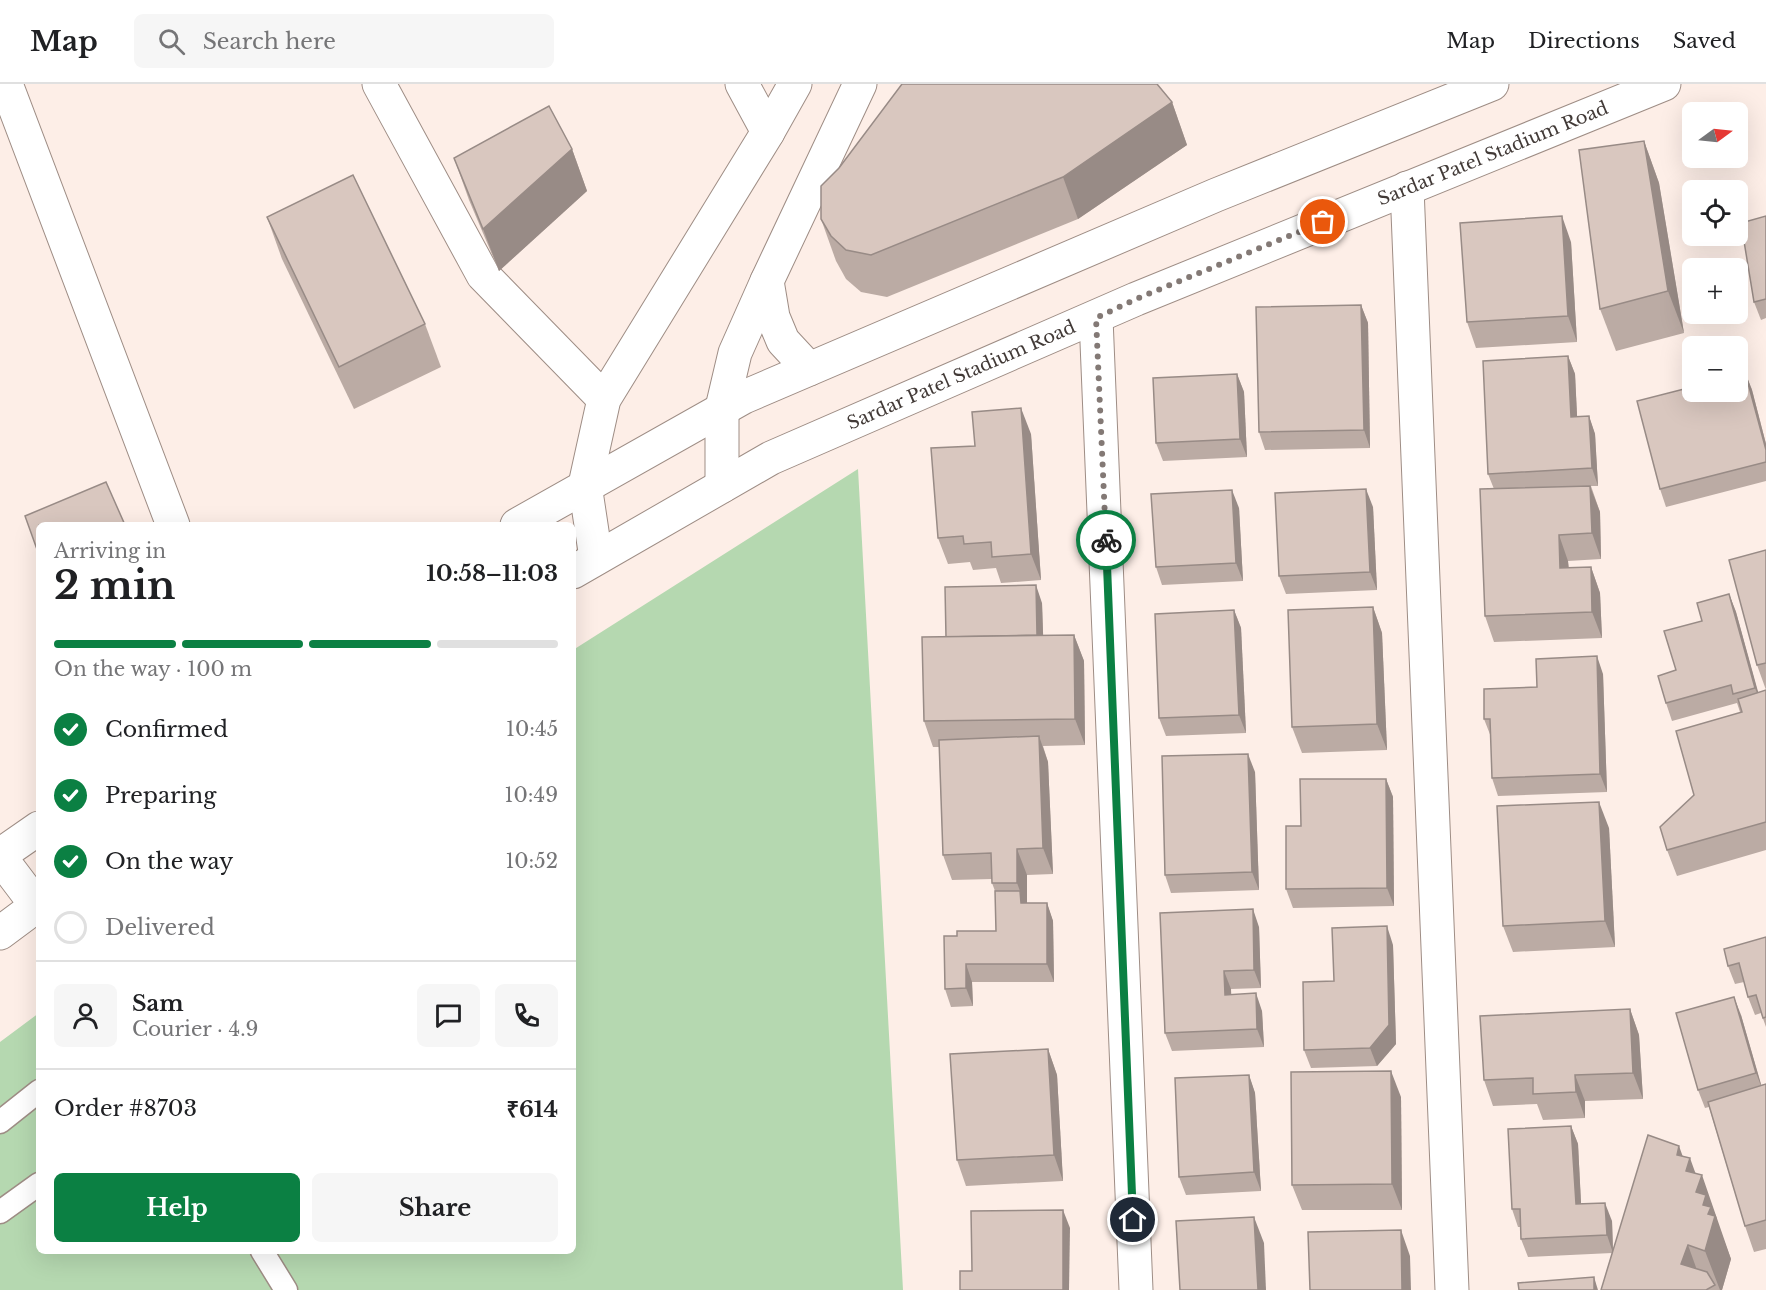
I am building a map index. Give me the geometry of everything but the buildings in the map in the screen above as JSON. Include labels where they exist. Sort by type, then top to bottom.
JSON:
[{"type":"street","points":[[6,84],[172,522]]},
{"type":"street","points":[[379,84],[483,276],[604,399]]},
{"type":"street","points":[[742,84],[768,132]]},
{"type":"street","points":[[585,565],[585,485],[604,399],[795,84]]},
{"type":"street","points":[[722,486],[722,408],[735,353],[860,84]]},
{"type":"street","points":[[522,522],[722,408],[1216,195],[1492,84]]},
{"type":"street","name":"Sardar Patel Stadium Road","points":[[585,565],[771,458],[1136,299],[1664,84]]},
{"type":"street","points":[[1407,188],[1452,1290]]},
{"type":"street","points":[[767,281],[773,317],[783,341],[809,369]]},
{"type":"street","points":[[1096,318],[1136,1290]]},
{"type":"street","points":[[36,830],[0,856],[36,903]]},
{"type":"street","points":[[0,933],[36,907]]},
{"type":"lane","points":[[0,1122],[36,1093]]},
{"type":"lane","points":[[0,1212],[36,1186]]},
{"type":"lane","points":[[264,1254],[286,1290]]},
{"type":"green space","points":[[858,469],[903,1290],[0,1290],[0,1042],[36,1015],[36,1254],[576,1254],[576,648]]},
{"type":"way so far","points":[[1106,540],[1096,318],[1136,299],[1323,222]]},
{"type":"route","points":[[1106,540],[1133,1220]]}]
